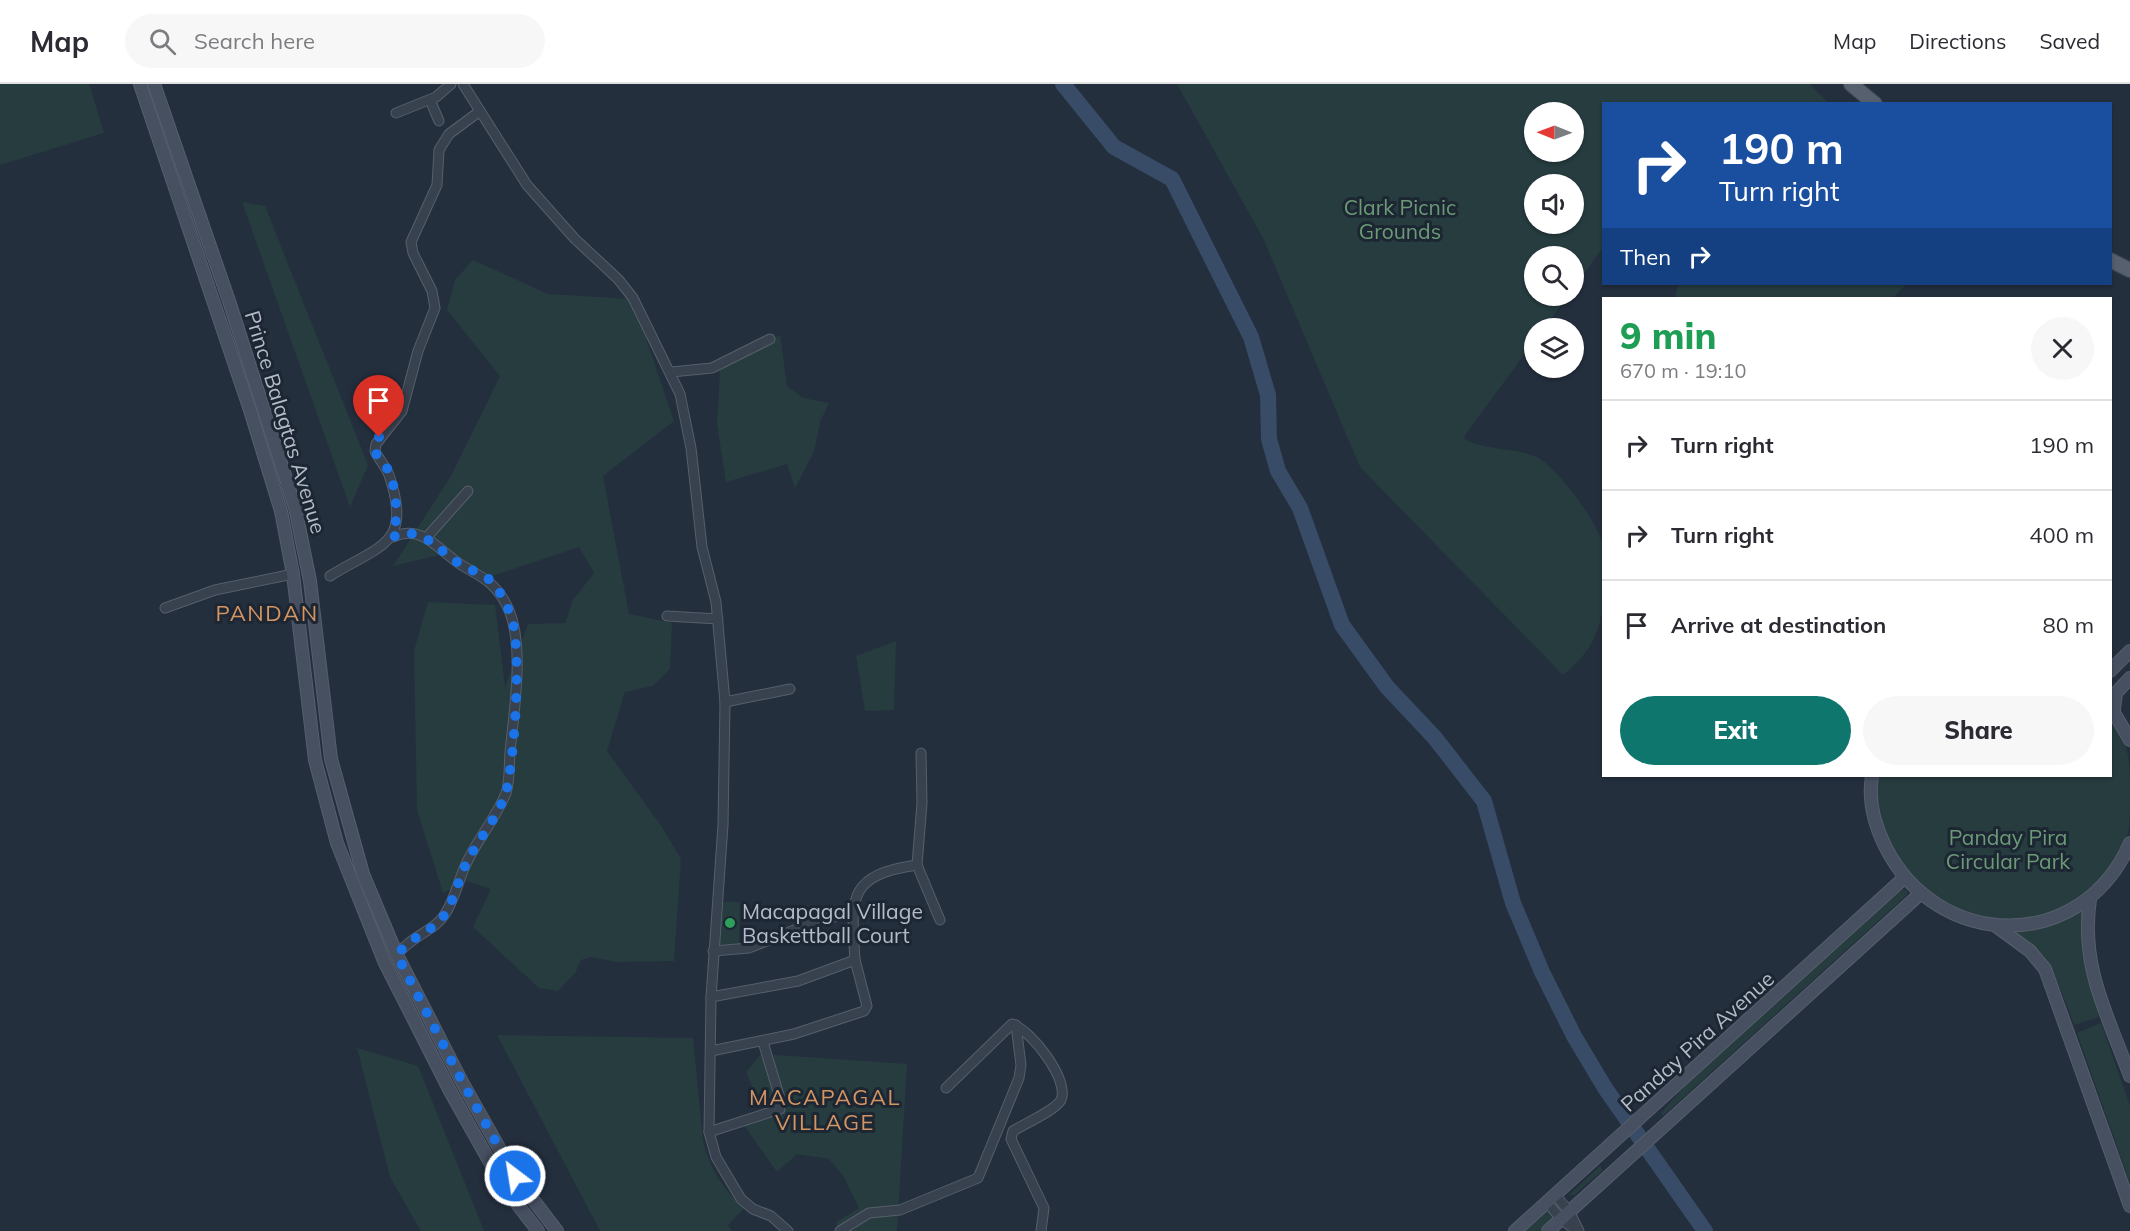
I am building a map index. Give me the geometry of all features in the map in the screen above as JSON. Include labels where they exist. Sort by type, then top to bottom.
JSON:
[{"type":"main road","name":"Prince Balagtas Avenue","points":[[140,84],[281,511],[293,574],[315,760],[326,807],[349,879],[384,962],[481,1150],[504,1187],[538,1231]]},
{"type":"main road","name":"Prince Balagtas Avenue","points":[[154,84],[229,301],[295,507],[310,581],[332,759],[363,874],[397,955],[495,1142],[515,1176],[557,1231]]},
{"type":"main road","points":[[1851,84],[1873,102]]},
{"type":"main road","points":[[2112,261],[2130,270]]},
{"type":"main road","points":[[2112,669],[2130,651]]},
{"type":"main road","points":[[2130,678],[2116,693],[2112,707],[2130,740]]},
{"type":"main road","points":[[1872,777],[1871,806],[1879,835],[1904,878],[1920,894],[1956,915],[1996,926],[2030,951],[2045,969],[2130,1206]]},
{"type":"main road","points":[[1996,926],[2046,921],[2070,913],[2090,899],[2108,880],[2130,843]]},
{"type":"main road","name":"Panday Pira Avenue","points":[[1515,1231],[1904,878]]},
{"type":"main road","name":"Panday Pira Avenue","points":[[1548,1231],[1920,894]]},
{"type":"main road","points":[[2090,899],[2086,929],[2088,957],[2095,983],[2130,1076]]},
{"type":"street","points":[[396,113],[430,100],[451,84]]},
{"type":"street","points":[[463,84],[527,185],[559,222],[628,291],[680,394],[691,448],[702,547],[718,619],[725,702],[723,825],[711,997],[709,1132],[716,1158],[741,1199],[753,1209],[771,1216],[788,1231]]},
{"type":"street","points":[[430,100],[439,121]]},
{"type":"street","points":[[393,537],[397,523],[393,494],[386,469],[375,451],[376,444],[402,411],[418,351],[435,308],[432,291],[413,254],[411,242],[437,185],[437,160],[443,141],[480,111]]},
{"type":"street","points":[[670,372],[712,368],[770,339]]},
{"type":"street","points":[[426,538],[468,491]]},
{"type":"street","points":[[330,576],[374,553],[393,537],[404,532],[426,538],[455,561],[492,582],[508,608],[516,651],[515,705],[505,794],[465,866],[458,889],[446,913],[438,924],[409,941],[397,955]]},
{"type":"street","points":[[165,608],[215,590],[293,574]]},
{"type":"street","points":[[667,616],[718,619]]},
{"type":"street","points":[[725,702],[790,688]]},
{"type":"street","points":[[921,753],[922,803],[917,865],[940,920]]},
{"type":"street","points":[[711,1051],[763,1042],[831,1023],[867,1009],[855,960],[852,913],[858,889],[867,880],[895,868],[917,865]]},
{"type":"street","points":[[713,951],[749,948],[807,924],[852,913]]},
{"type":"street","points":[[711,997],[798,981],[855,960]]},
{"type":"street","points":[[946,1088],[1009,1026],[1016,1025],[1036,1040],[1043,1050],[1055,1072],[1062,1093],[1061,1100],[1054,1107],[1013,1131],[1011,1138],[1044,1208],[1041,1231]]},
{"type":"street","points":[[840,1231],[869,1213],[900,1210],[978,1178],[1019,1078],[1021,1065],[1016,1025]]},
{"type":"street","points":[[709,1132],[780,1109],[779,1095],[763,1042]]},
{"type":"street","points":[[1551,1198],[1578,1231]]},
{"type":"green space","points":[[0,84],[89,84],[104,133],[0,165]]},
{"type":"green space","name":"Clark Picnic Grounds","points":[[1177,84],[1810,84],[1827,102],[1602,102],[1602,248],[1584,274],[1584,246],[1524,246],[1524,306],[1560,306],[1552,318],[1524,318],[1524,355],[1463,438],[1481,445],[1529,454],[1547,464],[1576,497],[1600,535],[1602,542],[1602,611],[1597,632],[1584,654],[1563,675],[1360,467],[1263,238]]},
{"type":"green space","points":[[242,202],[265,206],[368,465],[350,507]]},
{"type":"green space","points":[[473,260],[548,294],[630,299],[674,421],[603,476],[629,614],[672,623],[670,669],[653,686],[625,692],[607,751],[662,827],[681,859],[674,961],[617,962],[591,957],[581,960],[575,973],[558,991],[539,988],[473,927],[491,889],[467,881],[443,893],[417,810],[414,651],[428,602],[495,605],[505,687],[528,624],[565,623],[573,600],[594,573],[579,547],[483,579],[439,555],[393,566],[451,476],[500,376],[447,310],[455,280]]},
{"type":"green space","points":[[1678,285],[1905,285],[1894,297],[1675,297]]},
{"type":"green space","points":[[780,335],[787,386],[803,398],[829,403],[820,422],[814,452],[795,488],[787,464],[726,482],[717,424],[720,370]]},
{"type":"green space","points":[[896,641],[894,710],[865,711],[856,656]]},
{"type":"green space","name":"Panday Pira Circular Park","points":[[2112,717],[2128,754],[2130,820],[2128,833],[2109,869],[2095,885],[2062,909],[2043,918],[2023,922],[2003,923],[1976,918],[1952,907],[1929,892],[1910,874],[1894,852],[1883,828],[1876,802],[1875,777],[2112,777]]},
{"type":"green space","points":[[1902,889],[1907,891],[1907,895],[1663,1116],[1661,1113],[1692,1078]]},
{"type":"green space","name":"Macapagal Village Baskettball Court","points":[[720,902],[740,902],[739,944],[719,944]]},
{"type":"green space","points":[[2086,908],[2083,922],[2083,949],[2099,1017],[2074,1025],[2058,984],[2046,964],[2016,933],[2055,925]]},
{"type":"green space","points":[[2101,1023],[2130,1106],[2130,1183],[2077,1033]]},
{"type":"green space","points":[[497,1035],[693,1038],[703,1141],[706,1151],[723,1186],[744,1208],[728,1225],[732,1231],[600,1231]]},
{"type":"green space","points":[[357,1048],[418,1066],[484,1231],[421,1231],[390,1177]]},
{"type":"green space","points":[[761,1054],[907,1064],[897,1231],[839,1231],[836,1222],[859,1208],[844,1177],[829,1159],[797,1154],[777,1172],[743,1124],[775,1113],[759,1103],[746,1072]]},
{"type":"green space","points":[[1600,1166],[1603,1170],[1574,1195],[1569,1195]]},
{"type":"green space","points":[[1547,1210],[1550,1210],[1554,1216],[1539,1231],[1522,1231]]},
{"type":"waterway","points":[[1063,84],[1114,147],[1172,179],[1251,337],[1268,395],[1269,439],[1278,471],[1300,508],[1342,625],[1387,687],[1435,738],[1484,801],[1513,903],[1542,972],[1574,1036],[1605,1088],[1705,1231]]},
{"type":"place","name":"Macapagal Village Baskettball Court","points":[[730,923]]},
{"type":"district","name":"PANDAN","points":[[267,613]]},
{"type":"district","name":"MACAPAGAL VILLAGE","points":[[825,1110]]},
{"type":"route","points":[[379,437],[375,451],[388,475],[394,499],[397,523],[393,537],[404,532],[433,541],[450,558],[492,582],[508,608],[514,626],[515,705],[505,794],[465,866],[458,889],[446,913],[438,924],[415,936],[397,955],[463,1083],[515,1176]]}]
